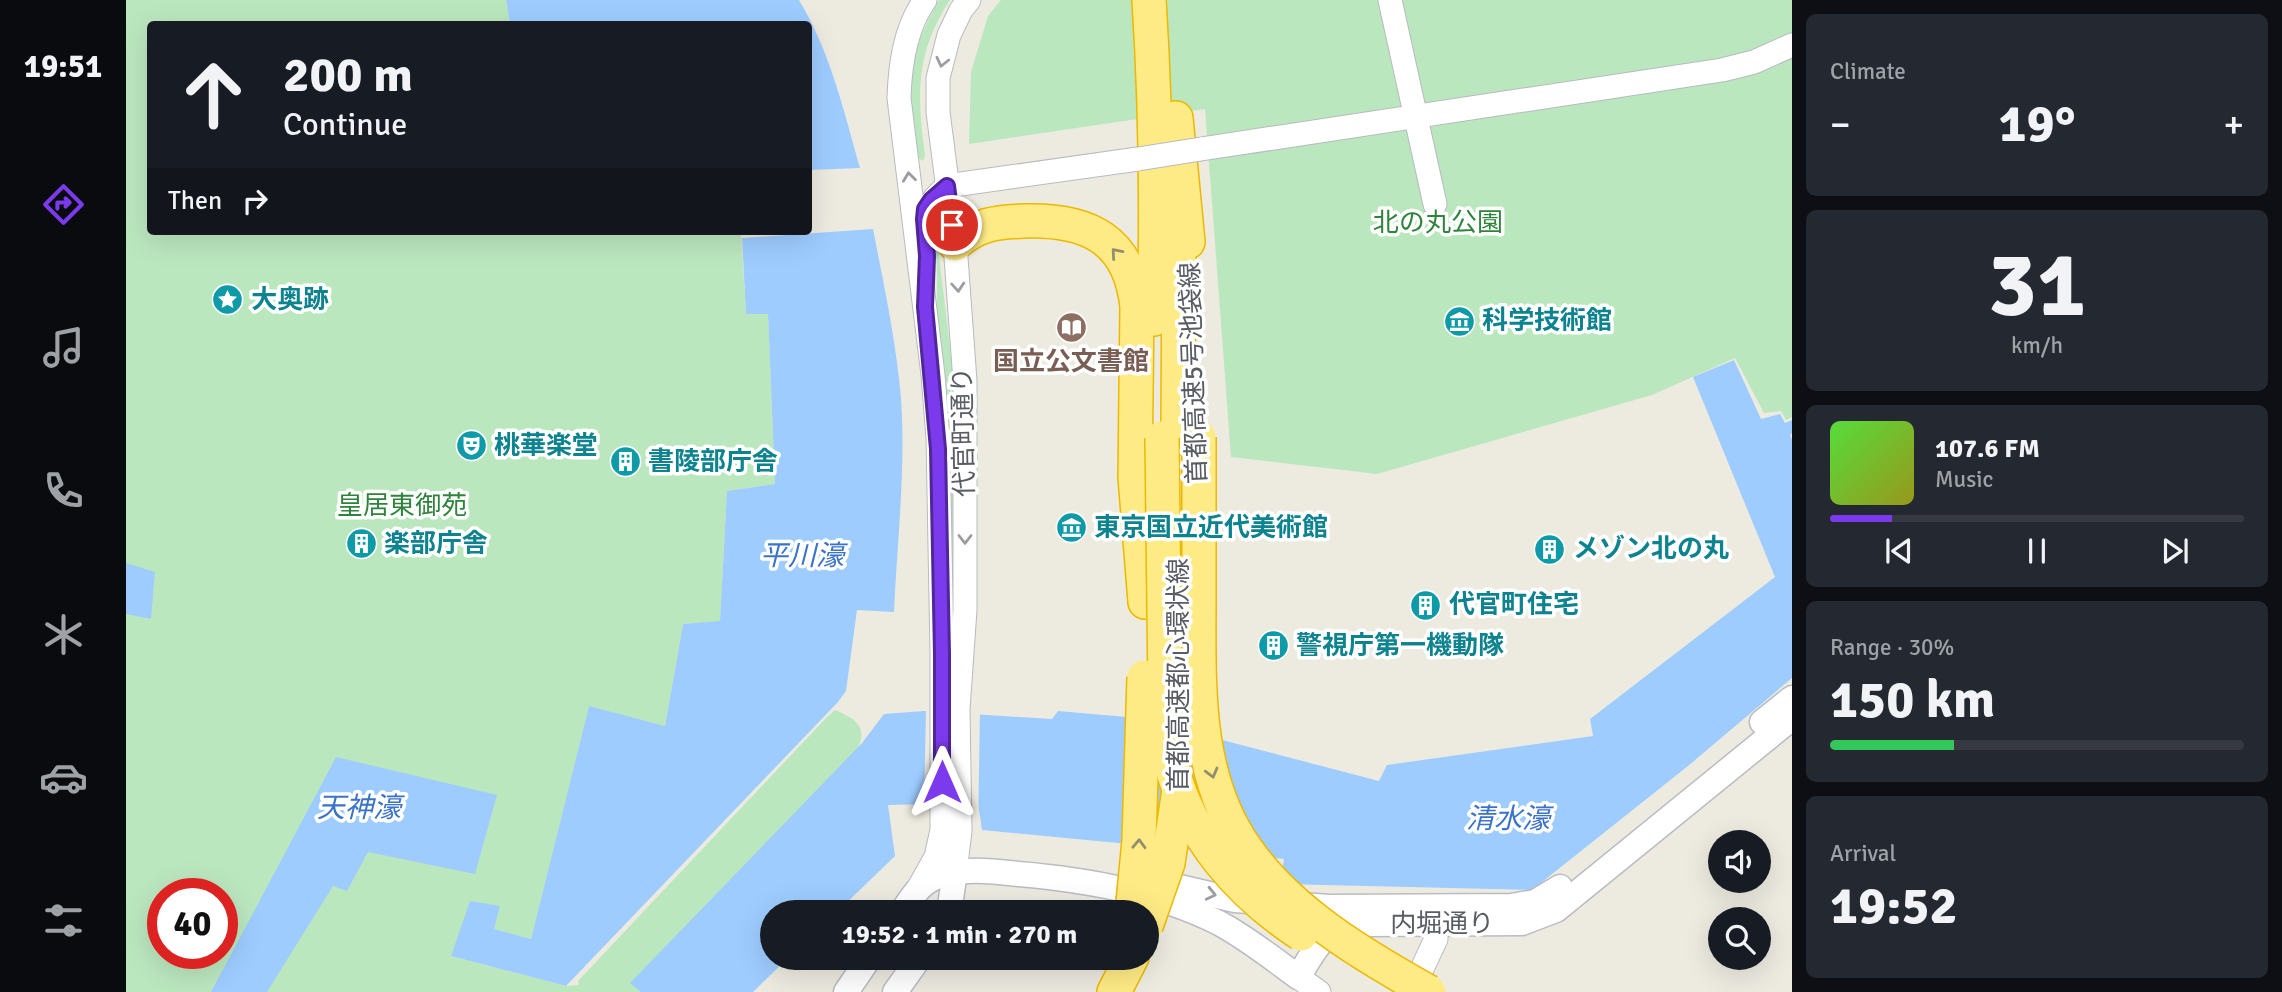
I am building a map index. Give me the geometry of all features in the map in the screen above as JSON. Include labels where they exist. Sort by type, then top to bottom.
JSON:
[{"type":"highway","name":"首都高速5号池袋線","points":[[1149,0],[1156,121],[1165,438],[1166,728],[1171,763],[1182,797],[1206,842],[1243,889],[1286,923],[1392,992]]},
{"type":"highway","name":"首都高速5号池袋線","points":[[1168,0],[1176,116],[1195,308],[1165,438],[1207,756],[1223,807],[1245,848],[1283,892],[1352,945],[1429,992]]},
{"type":"highway","points":[[955,244],[967,233],[986,224],[1046,220],[1069,223],[1091,231],[1115,249],[1124,261],[1136,290],[1137,307],[1165,438]]},
{"type":"highway","name":"首都高速都心環状線","points":[[1133,900],[1139,841],[1145,602],[1165,438]]},
{"type":"highway","name":"首都高速都心環状線","points":[[1155,900],[1168,863],[1182,758],[1165,438]]},
{"type":"highway","points":[[1104,992],[1113,970]]},
{"type":"highway","points":[[1114,992],[1125,970]]},
{"type":"main road","name":"内堀通り","points":[[918,888],[931,879],[955,872],[996,872],[1071,879],[1148,879],[1235,900],[1329,906],[1511,906],[1535,902],[1557,889],[1792,698]]},
{"type":"main road","name":"内堀通り","points":[[1071,879],[1143,895],[1218,923],[1248,940],[1298,977],[1323,937],[1341,927],[1364,924],[1522,922],[1545,916],[1556,910],[1792,718]]},
{"type":"main road","points":[[950,900],[955,872]]},
{"type":"main road","points":[[910,900],[918,888]]},
{"type":"main road","points":[[846,992],[861,970]]},
{"type":"main road","points":[[895,992],[911,970]]},
{"type":"street","name":"代官町通り","points":[[925,0],[909,32],[902,55],[899,89],[925,307],[938,449],[950,709],[951,830],[955,872]]},
{"type":"street","name":"代官町通り","points":[[950,709],[965,610],[966,428],[955,244],[938,112],[938,78],[948,35],[969,0]]},
{"type":"street","points":[[1390,0],[1435,204]]},
{"type":"street","points":[[925,307],[925,209],[947,186],[1722,70],[1754,62],[1792,45]]},
{"type":"street","points":[[938,449],[948,448],[959,440],[966,428]]},
{"type":"street","name":"代官町通り","points":[[918,888],[951,830]]},
{"type":"street","points":[[1411,992],[1436,939],[1436,924]]},
{"type":"street","points":[[1298,977],[1319,992]]},
{"type":"green space","name":"皇居東御苑","points":[[126,0],[506,0],[510,21],[147,21],[147,235],[741,235],[746,314],[768,313],[775,484],[727,491],[720,622],[683,624],[665,726],[589,707],[531,939],[493,929],[451,956],[566,986],[579,985],[578,981],[835,710],[858,725],[861,730],[860,743],[856,751],[632,984],[641,992],[126,992]]},
{"type":"green space","points":[[939,0],[950,0],[930,38],[921,75],[925,155],[923,161],[918,158],[912,113],[912,77],[919,42]]},
{"type":"green space","name":"北の丸公園","points":[[1001,0],[1792,0],[1792,417],[1786,420],[1781,411],[1764,413],[1735,358],[1652,395],[1377,474],[1231,457],[1205,109],[969,144],[971,72],[988,16]]},
{"type":"green space","points":[[934,214],[954,382],[952,577],[947,403],[937,310],[937,266],[930,216]]},
{"type":"water","points":[[506,0],[799,0],[810,21],[510,21]]},
{"type":"water","points":[[812,24],[828,61],[860,168],[812,170]]},
{"type":"water","name":"平川濠","points":[[873,229],[893,334],[901,398],[902,478],[894,612],[857,610],[846,691],[838,702],[566,986],[451,956],[470,901],[500,906],[494,929],[531,939],[589,706],[665,726],[683,624],[720,621],[727,491],[775,484],[768,314],[746,314],[742,238]]},
{"type":"water","name":"清水濠","points":[[1734,360],[1761,419],[1780,414],[1785,423],[1792,420],[1792,678],[1688,766],[1532,890],[1280,884],[1284,859],[982,830],[978,803],[888,805],[895,856],[849,900],[760,900],[760,970],[776,970],[753,992],[641,992],[630,983],[862,743],[884,714],[924,711],[1052,719],[1058,711],[1138,718],[1379,781],[1387,765],[1593,736],[1590,719],[1775,577],[1693,377]]},
{"type":"water","points":[[126,563],[155,572],[151,619],[126,614]]},
{"type":"water","name":"天神濠","points":[[336,757],[497,795],[475,874],[368,852],[347,891],[333,886],[267,992],[211,992],[223,969],[238,969],[238,941]]},
{"type":"pier","points":[[926,709],[980,711],[978,828],[975,807],[924,809]]},
{"type":"place","name":"大奥跡","points":[[228,300]]},
{"type":"place","name":"科学技術館","points":[[1459,321]]},
{"type":"place","name":"国立公文書館","points":[[1071,327]]},
{"type":"place","name":"桃華楽堂","points":[[471,446]]},
{"type":"place","name":"書陵部庁舎","points":[[625,462]]},
{"type":"place","name":"東京国立近代美術館","points":[[1071,528]]},
{"type":"place","name":"楽部庁舎","points":[[361,544]]},
{"type":"place","name":"メゾン北の丸","points":[[1550,549]]},
{"type":"place","name":"代官町住宅","points":[[1426,605]]},
{"type":"place","name":"警視庁第一機動隊","points":[[1273,646]]},
{"type":"route","points":[[942,782],[938,449],[925,307],[927,256],[924,219],[925,209],[931,200],[947,186],[952,225]]}]
